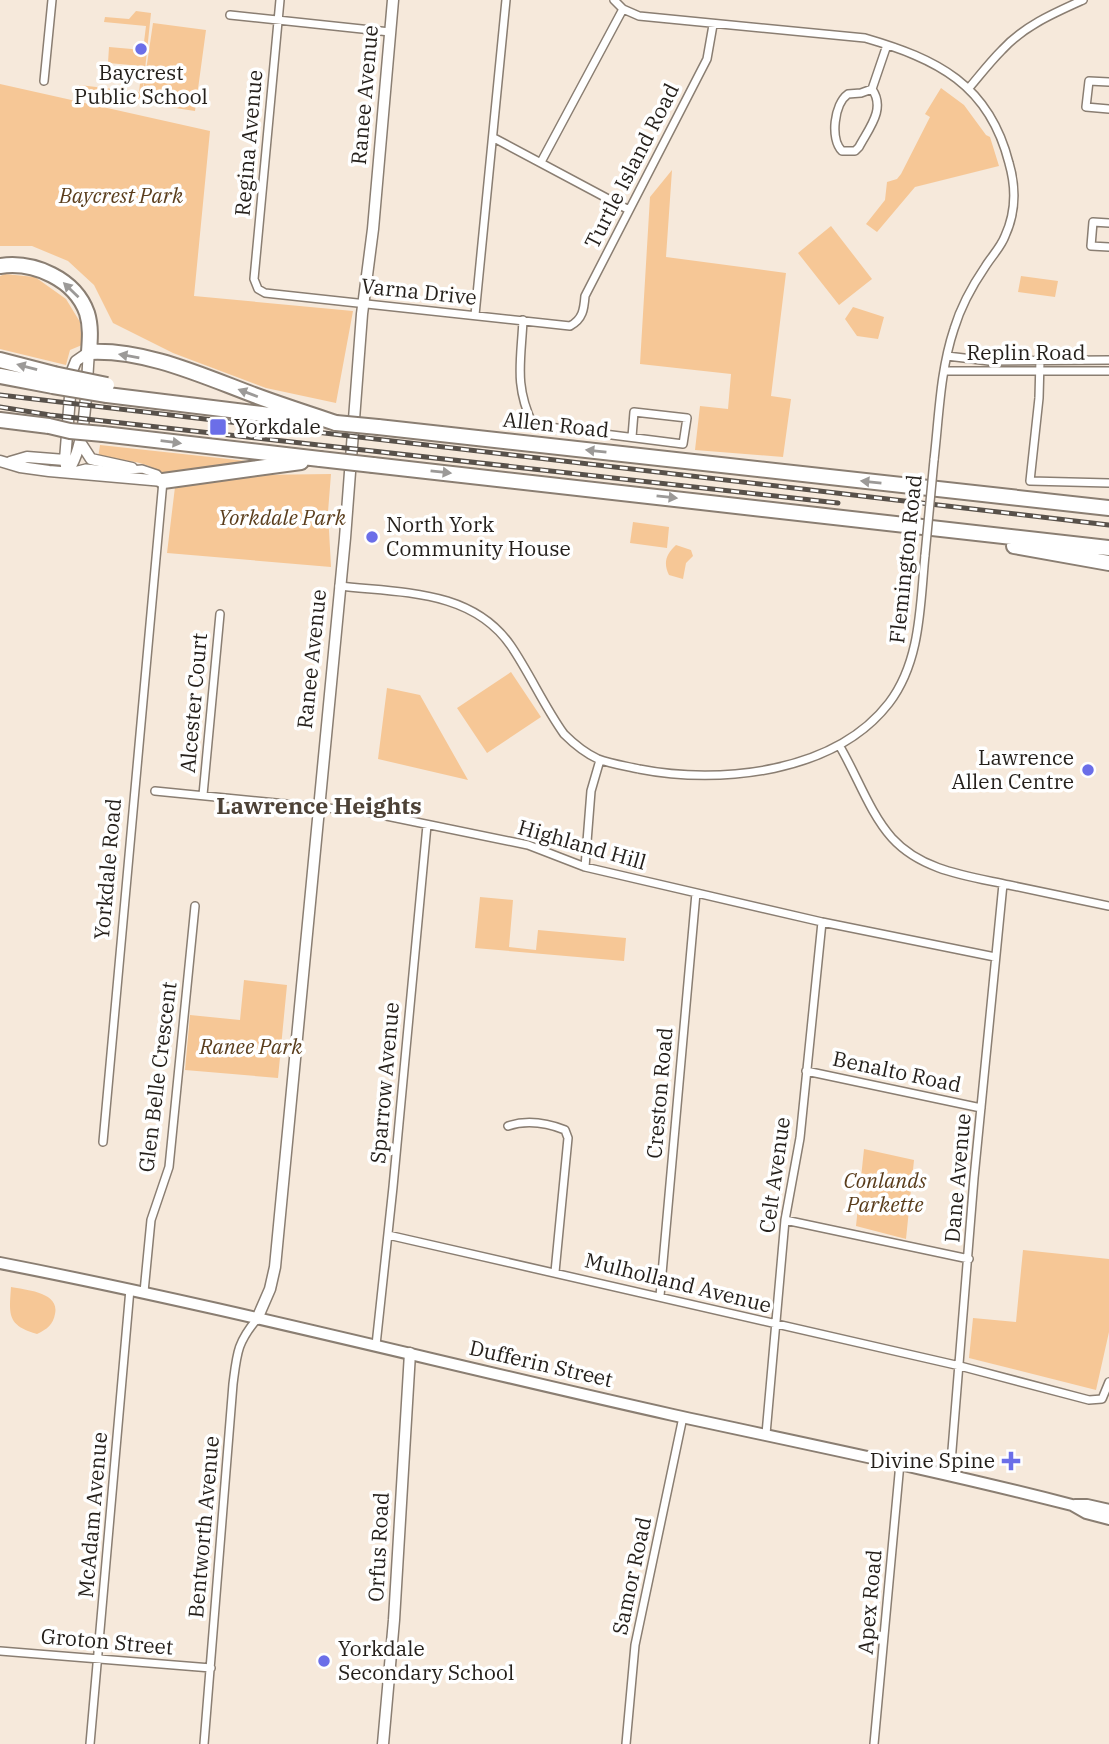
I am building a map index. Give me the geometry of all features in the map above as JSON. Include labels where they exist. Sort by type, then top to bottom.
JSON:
[{"type":"highway","points":[[0,266],[12,265],[40,270],[59,279],[73,290],[88,315],[89,352],[119,354],[169,365],[336,423]]},
{"type":"highway","points":[[0,360],[53,380]]},
{"type":"highway","name":"Allen Road","points":[[0,376],[53,380],[197,406],[336,423],[1109,508]]},
{"type":"highway","points":[[0,420],[75,437],[103,434],[1109,548]]},
{"type":"highway","points":[[0,430],[48,430]]},
{"type":"highway","points":[[163,481],[320,459]]},
{"type":"highway","points":[[963,492],[1109,498]]},
{"type":"highway","points":[[960,530],[968,538],[1109,563]]},
{"type":"main road","name":"Dufferin Street","points":[[0,1263],[144,1292],[683,1417],[900,1463],[1072,1505],[1109,1510]]},
{"type":"main road","name":"Dufferin Street","points":[[1072,1505],[1086,1513],[1109,1518]]},
{"type":"street","points":[[44,81],[52,0]]},
{"type":"street","name":"Regina Avenue","points":[[258,289],[254,279],[281,0]]},
{"type":"street","name":"Ranee Avenue","points":[[257,1319],[270,1289],[275,1267],[393,0]]},
{"type":"street","points":[[475,315],[506,0]]},
{"type":"street","points":[[614,0],[623,9],[639,16],[864,38],[932,62],[969,88],[1003,48],[1027,29],[1083,0]]},
{"type":"street","points":[[541,162],[623,9]]},
{"type":"street","points":[[230,15],[390,32]]},
{"type":"street","name":"Turtle Island Road","points":[[578,322],[584,311],[585,296],[707,59],[713,24]]},
{"type":"street","points":[[873,89],[887,45]]},
{"type":"street","points":[[1109,82],[1089,81],[1086,107],[1109,109]]},
{"type":"street","name":"Flemington Road","points":[[339,586],[434,596],[453,601],[485,619],[510,645],[564,734],[575,745],[600,760],[654,772],[726,775],[774,768],[839,745],[861,731],[881,713],[896,694],[907,672],[917,635],[947,356],[965,300],[1005,237],[1012,213],[1015,184],[1003,140],[989,112],[969,88]]},
{"type":"street","points":[[873,89],[879,97],[879,108],[859,147],[855,151],[842,151],[837,146],[835,132],[839,104],[848,94],[873,89]]},
{"type":"street","points":[[494,138],[629,210]]},
{"type":"street","points":[[1109,223],[1093,222],[1091,246],[1109,247]]},
{"type":"street","name":"Varna Drive","points":[[258,289],[265,293],[570,326],[578,322]]},
{"type":"street","points":[[523,320],[519,377],[522,402],[533,425],[683,444],[687,418],[634,412],[632,437]]},
{"type":"street","points":[[67,472],[76,461],[75,437],[89,352]]},
{"type":"street","points":[[67,472],[65,460],[72,371],[76,361],[89,352]]},
{"type":"street","name":"Replin Road","points":[[947,356],[989,360],[1109,360]]},
{"type":"street","points":[[1040,360],[1030,481],[1109,484]]},
{"type":"street","name":"Replin Road","points":[[944,371],[1109,371]]},
{"type":"street","points":[[75,437],[91,459],[150,470],[163,481]]},
{"type":"street","points":[[5,462],[27,457],[65,460]]},
{"type":"street","points":[[5,462],[20,467],[163,481]]},
{"type":"street","points":[[67,472],[86,468],[116,471],[132,468]]},
{"type":"street","name":"Yorkdale Road","points":[[103,1142],[163,481]]},
{"type":"street","name":"Alcester Court","points":[[203,794],[220,614]]},
{"type":"street","points":[[839,745],[877,818],[901,846],[920,860],[934,867],[1003,884],[1109,906]]},
{"type":"street","points":[[584,867],[591,791],[600,760]]},
{"type":"street","name":"Highland Hill","points":[[155,791],[367,812],[528,845],[584,867],[696,893],[995,957]]},
{"type":"street","name":"Sparrow Avenue","points":[[376,1345],[427,824]]},
{"type":"street","name":"Dane Avenue","points":[[950,1475],[1003,884]]},
{"type":"street","name":"Creston Road","points":[[660,1296],[696,893]]},
{"type":"street","name":"Glen Belle Crescent","points":[[144,1292],[151,1220],[169,1167],[195,906]]},
{"type":"street","name":"Celt Avenue","points":[[766,1434],[778,1325],[785,1220],[797,1159],[822,922]]},
{"type":"street","name":"Benalto Road","points":[[806,1071],[981,1108]]},
{"type":"street","points":[[508,1126],[519,1122],[552,1125],[565,1130],[568,1138],[555,1272]]},
{"type":"street","points":[[785,1220],[969,1259]]},
{"type":"street","name":"Mulholland Avenue","points":[[388,1235],[960,1366],[1089,1400],[1102,1399],[1109,1382]]},
{"type":"street","name":"McAdam Avenue","points":[[90,1744],[130,1289]]},
{"type":"street","name":"Bentworth Avenue","points":[[204,1744],[236,1354],[242,1336],[257,1319]]},
{"type":"street","name":"Orfus Road","points":[[383,1744],[394,1620],[410,1353]]},
{"type":"street","name":"Samor Road","points":[[626,1744],[635,1645],[683,1417]]},
{"type":"street","name":"Apex Road","points":[[874,1744],[900,1463]]},
{"type":"street","name":"Groton Street","points":[[0,1651],[211,1668]]},
{"type":"green space","points":[[136,11],[151,13],[142,98],[153,23],[206,30],[195,111],[142,101],[79,95],[79,85],[139,92],[142,66],[108,63],[109,47],[143,50],[146,26],[104,22],[105,17],[129,19]]},
{"type":"green space","name":"Baycrest Park","points":[[0,84],[210,131],[194,296],[353,311],[336,403],[266,388],[173,353],[113,323],[94,285],[68,261],[32,246],[0,246]]},
{"type":"green space","points":[[941,88],[964,105],[990,137],[999,166],[915,187],[877,232],[866,224],[885,200],[887,182],[897,179],[901,174],[930,117],[925,114]]},
{"type":"green space","points":[[672,170],[666,257],[786,273],[771,396],[791,399],[783,457],[695,450],[700,406],[728,409],[731,374],[640,364],[650,197]]},
{"type":"green space","points":[[831,226],[872,279],[839,305],[798,253]]},
{"type":"green space","points":[[5,274],[35,277],[66,299],[80,322],[82,345],[70,350],[66,365],[0,349],[0,276]]},
{"type":"green space","points":[[1021,276],[1058,281],[1055,297],[1018,292]]},
{"type":"green space","points":[[853,307],[884,317],[878,339],[857,336],[845,319]]},
{"type":"green space","points":[[100,445],[257,462],[164,476],[150,466],[98,458]]},
{"type":"green space","name":"Yorkdale Park","points":[[331,474],[328,512],[331,567],[167,553],[175,487],[246,475]]},
{"type":"green space","points":[[633,522],[669,527],[667,548],[630,543]]},
{"type":"green space","points":[[676,545],[691,550],[693,556],[686,563],[683,579],[669,575],[666,567],[668,555]]},
{"type":"green space","points":[[511,672],[541,717],[487,753],[457,708]]},
{"type":"green space","points":[[387,688],[420,695],[468,780],[378,759]]},
{"type":"green space","points":[[480,897],[513,900],[509,947],[536,950],[538,930],[626,938],[624,961],[475,948]]},
{"type":"green space","name":"Ranee Park","points":[[244,980],[287,985],[278,1078],[185,1070],[190,1015],[240,1020]]},
{"type":"green space","name":"Conlands Parkette","points":[[864,1149],[914,1160],[906,1239],[856,1226]]},
{"type":"green space","points":[[1023,1250],[1109,1259],[1109,1332],[1096,1390],[969,1358],[973,1318],[1016,1322]]},
{"type":"green space","points":[[11,1287],[40,1293],[52,1301],[55,1314],[49,1326],[37,1334],[15,1323],[10,1312]]},
{"type":"railway","points":[[0,395],[1109,525]]},
{"type":"railway","points":[[0,407],[50,415],[838,503]]},
{"type":"place","name":"Baycrest Public School","points":[[141,49]]},
{"type":"place","name":"Yorkdale","points":[[218,427]]},
{"type":"place","name":"North York Community House","points":[[372,537]]},
{"type":"place","name":"Lawrence Allen Centre","points":[[1088,770]]},
{"type":"place","name":"Divine Spine","points":[[1011,1461]]},
{"type":"place","name":"Yorkdale Secondary School","points":[[324,1661]]},
{"type":"district","name":"Lawrence Heights","points":[[319,806]]}]
